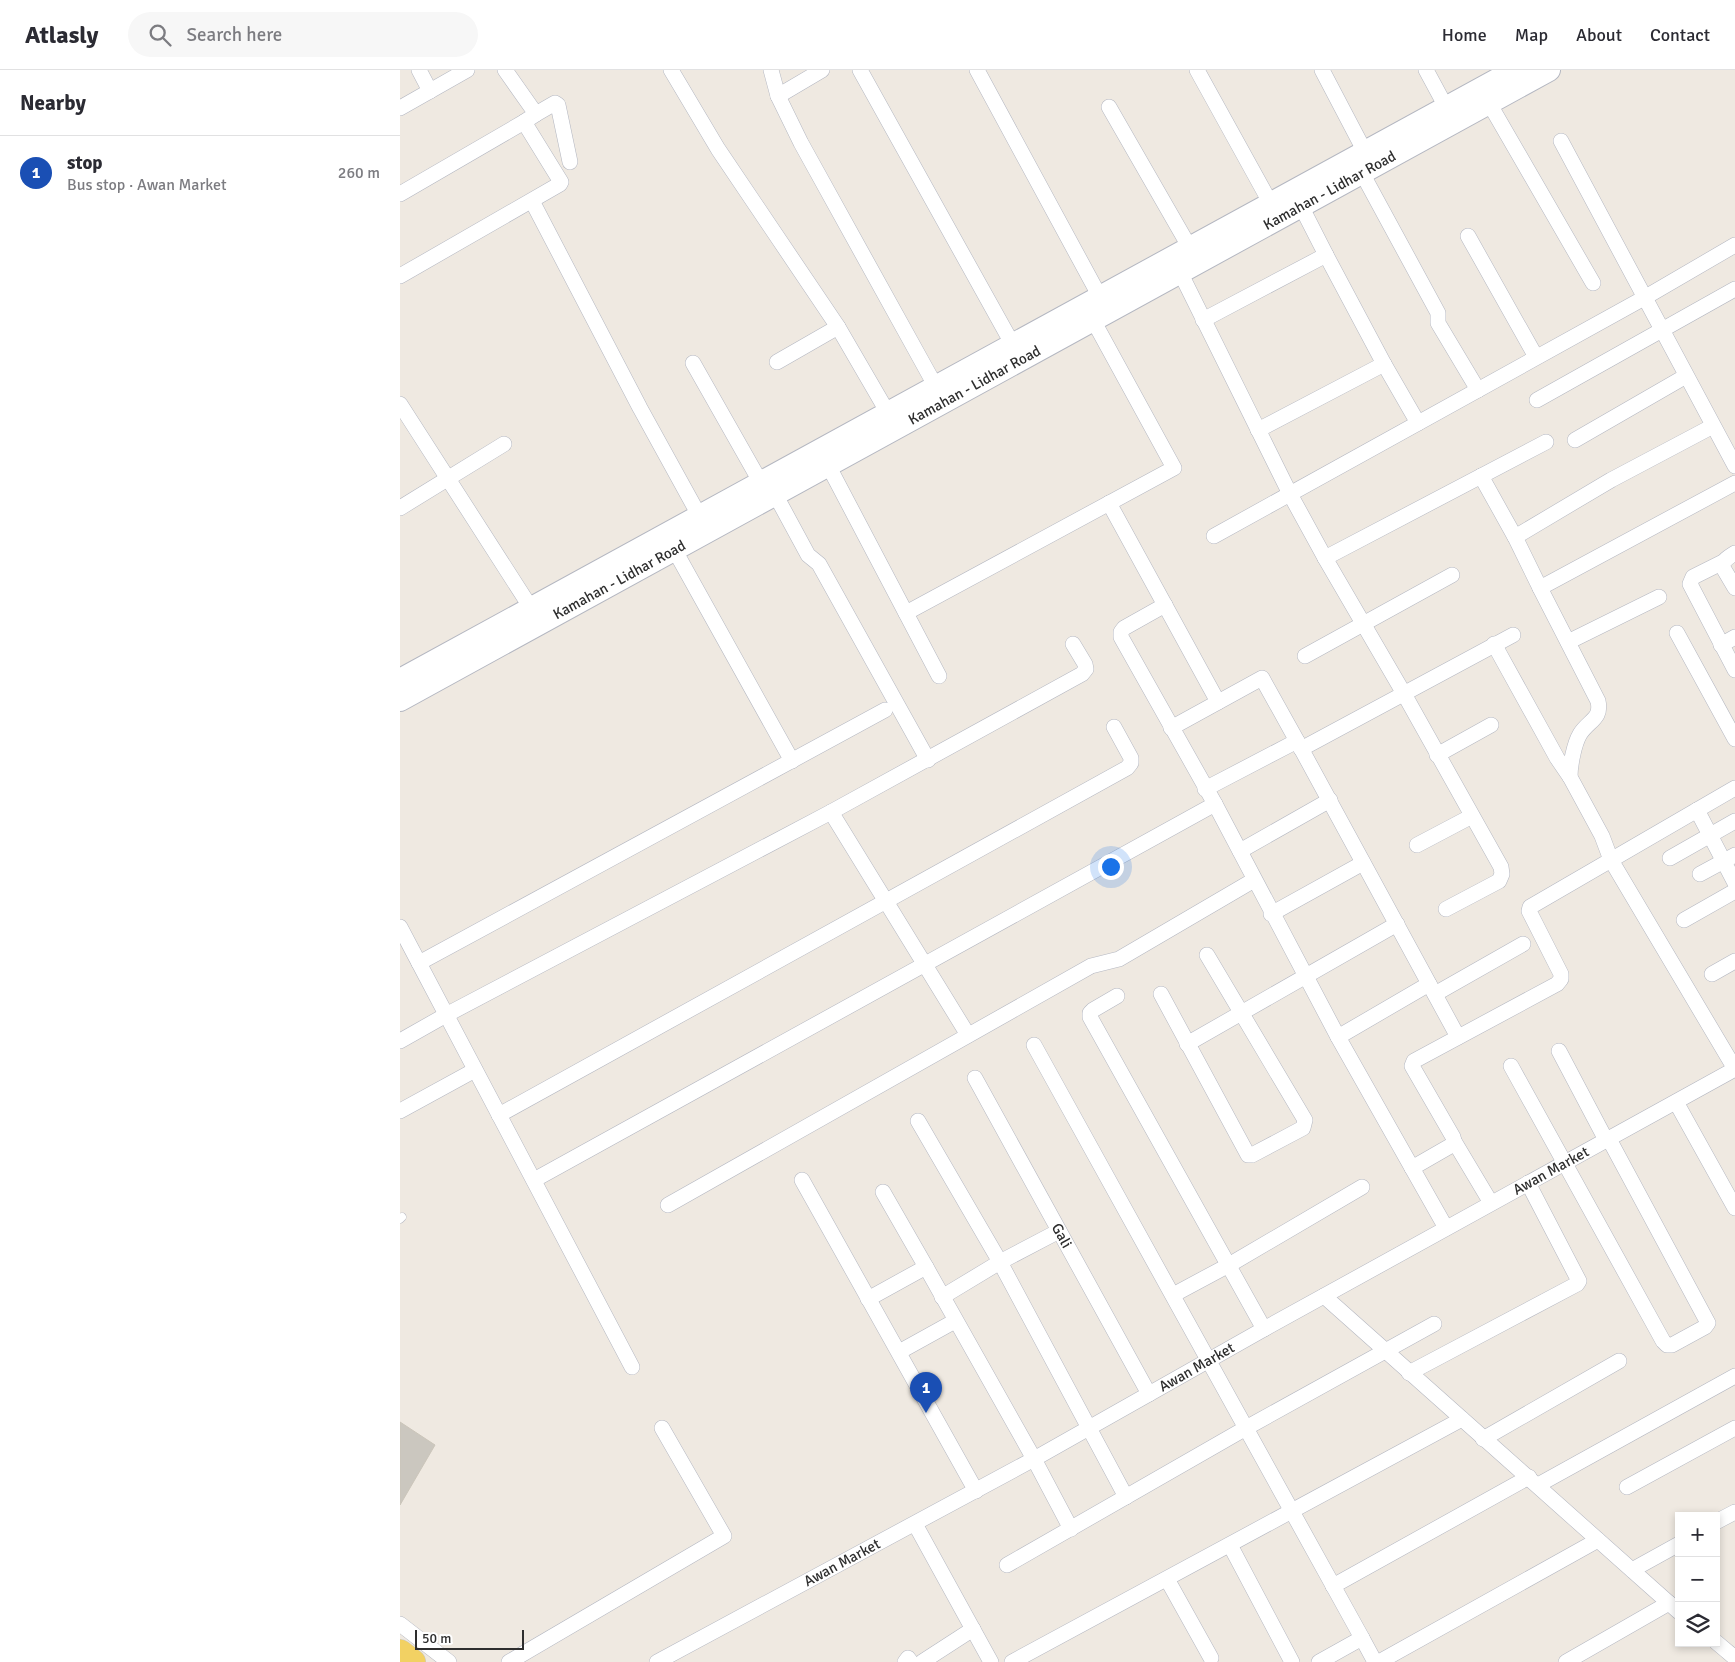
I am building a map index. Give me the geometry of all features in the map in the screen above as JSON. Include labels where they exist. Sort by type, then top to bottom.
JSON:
[{"type":"main road","name":"Kamahan - Lidhar Road","points":[[400,680],[700,517],[828,465],[1301,206],[1446,107],[1515,70]]},
{"type":"main road","name":"Kamahan - Lidhar Road","points":[[400,700],[674,549],[888,413],[1013,344],[1271,204],[1489,103],[1549,70]]},
{"type":"main road","points":[[400,1652],[413,1662]]},
{"type":"street","points":[[419,70],[430,91]]},
{"type":"street","points":[[400,108],[467,70]]},
{"type":"street","points":[[400,276],[559,186],[561,182],[505,70]]},
{"type":"street","points":[[671,70],[718,149],[838,327],[888,413]]},
{"type":"street","points":[[771,70],[778,96],[801,143],[936,387]]},
{"type":"street","points":[[778,96],[822,70]]},
{"type":"street","points":[[860,70],[1013,344]]},
{"type":"street","points":[[977,70],[1100,297]]},
{"type":"street","points":[[1196,70],[1271,204]]},
{"type":"street","points":[[1322,70],[1364,162],[1438,313],[1438,323],[1478,390]]},
{"type":"street","points":[[1426,70],[1446,107]]},
{"type":"street","points":[[400,194],[555,103],[558,106],[570,162]]},
{"type":"street","points":[[1489,103],[1593,282]]},
{"type":"street","points":[[1109,106],[1190,248]]},
{"type":"street","points":[[1561,141],[1735,466]]},
{"type":"street","points":[[532,201],[640,408],[700,517]]},
{"type":"street","points":[[1301,206],[1384,364],[1418,423]]},
{"type":"street","points":[[1468,236],[1536,358]]},
{"type":"street","points":[[1214,536],[1644,298],[1735,245]]},
{"type":"street","points":[[1203,320],[1326,255]]},
{"type":"street","points":[[1180,272],[1290,494],[1501,867],[1502,874],[1499,880],[1446,909]]},
{"type":"street","points":[[1537,400],[1735,289]]},
{"type":"street","points":[[906,613],[1174,468],[1093,320]]},
{"type":"street","points":[[777,362],[838,327]]},
{"type":"street","points":[[693,363],[808,555],[819,564],[928,760]]},
{"type":"street","points":[[1258,430],[1384,364]]},
{"type":"street","points":[[1575,440],[1686,376]]},
{"type":"street","points":[[400,405],[532,608]]},
{"type":"street","points":[[1515,537],[1611,480],[1713,426]]},
{"type":"street","points":[[1325,558],[1546,442]]},
{"type":"street","points":[[400,508],[504,444]]},
{"type":"street","points":[[828,465],[939,676]]},
{"type":"street","points":[[1481,476],[1515,537],[1598,701],[1600,710],[1598,715],[1580,735],[1570,766],[1570,777]]},
{"type":"street","points":[[1540,588],[1735,483]]},
{"type":"street","points":[[1109,503],[1218,702]]},
{"type":"street","points":[[674,549],[792,761]]},
{"type":"street","points":[[1729,558],[1722,566],[1735,588]]},
{"type":"street","points":[[1729,558],[1693,577],[1690,584],[1735,670]]},
{"type":"street","points":[[1305,656],[1452,575]]},
{"type":"street","points":[[1568,642],[1659,597]]},
{"type":"street","points":[[1165,605],[1121,632],[1121,637],[1215,804],[1271,914],[1307,976],[1338,1037],[1446,1228]]},
{"type":"street","points":[[1677,633],[1735,739]]},
{"type":"street","points":[[1205,789],[1299,745],[1513,634]]},
{"type":"street","points":[[1721,645],[1735,638]]},
{"type":"street","points":[[400,1041],[928,760],[1082,674],[1086,669],[1085,664],[1074,644]]},
{"type":"street","points":[[1494,644],[1602,836],[1611,860],[1735,1069]]},
{"type":"street","points":[[1171,728],[1268,673],[1299,745],[1458,1037]]},
{"type":"street","points":[[419,963],[885,710]]},
{"type":"street","points":[[1437,755],[1491,725]]},
{"type":"street","points":[[499,1115],[1127,768],[1131,763],[1131,758],[1114,727]]},
{"type":"street","points":[[1492,1204],[1412,1066],[1414,1061],[1557,984],[1561,979],[1561,974],[1529,911],[1530,907],[1735,788]]},
{"type":"street","points":[[1240,851],[1330,800]]},
{"type":"street","points":[[534,1180],[1215,804]]},
{"type":"street","points":[[1697,810],[1710,835],[1730,859],[1735,883]]},
{"type":"street","points":[[831,812],[968,1036]]},
{"type":"street","points":[[1418,845],[1472,816]]},
{"type":"street","points":[[1670,858],[1735,821]]},
{"type":"street","points":[[1700,874],[1730,859]]},
{"type":"street","points":[[1271,914],[1363,863]]},
{"type":"street","points":[[668,1205],[1091,966],[1118,959],[1254,880]]},
{"type":"street","points":[[1684,920],[1735,891]]},
{"type":"street","points":[[1187,1044],[1397,924]]},
{"type":"street","points":[[400,927],[632,1366]]},
{"type":"street","points":[[1338,1037],[1523,944]]},
{"type":"street","points":[[1161,994],[1248,1155],[1252,1155],[1303,1128],[1305,1120],[1207,955]]},
{"type":"street","points":[[1712,974],[1735,961]]},
{"type":"street","points":[[1117,996],[1093,1010],[1090,1013],[1090,1018],[1264,1328]]},
{"type":"street","points":[[1034,1045],[1375,1662]]},
{"type":"street","points":[[1511,1066],[1663,1341],[1668,1345],[1672,1345],[1708,1323],[1560,1051]]},
{"type":"street","name":"Awan Market","points":[[657,1662],[976,1492],[1264,1328],[1735,1069]]},
{"type":"street","points":[[400,1111],[475,1070]]},
{"type":"street","name":"Gali","points":[[975,1078],[1149,1394]]},
{"type":"street","points":[[1676,1102],[1735,1208]]},
{"type":"street","points":[[918,1121],[1000,1262],[1126,1497]]},
{"type":"street","points":[[1412,1168],[1452,1145],[1454,1141]]},
{"type":"street","points":[[802,1180],[976,1492]]},
{"type":"street","points":[[1409,1373],[1577,1284],[1579,1281],[1528,1183]]},
{"type":"street","points":[[1173,1295],[1229,1265],[1362,1187]]},
{"type":"street","points":[[883,1192],[1034,1459],[1071,1529]]},
{"type":"street","points":[[942,1297],[1000,1262],[1059,1231]]},
{"type":"street","points":[[868,1299],[926,1267]]},
{"type":"street","points":[[1324,1296],[1674,1608],[1566,1662]]},
{"type":"street","points":[[899,1352],[955,1321]]},
{"type":"street","points":[[1007,1565],[1246,1428],[1434,1324]]},
{"type":"street","points":[[1483,1439],[1618,1361]]},
{"type":"street","points":[[1333,1586],[1735,1376]]},
{"type":"street","points":[[1012,1662],[1462,1419]]},
{"type":"street","points":[[509,1662],[724,1536],[662,1428]]},
{"type":"street","points":[[1627,1487],[1735,1428]]},
{"type":"street","points":[[1720,1520],[1735,1512]]},
{"type":"street","points":[[915,1524],[991,1662]]},
{"type":"street","points":[[1379,1662],[1598,1540]]},
{"type":"street","points":[[1230,1545],[1292,1662]]},
{"type":"street","points":[[1632,1570],[1675,1546]]},
{"type":"street","points":[[1167,1579],[1209,1661]]},
{"type":"street","points":[[400,1624],[449,1662]]},
{"type":"street","points":[[922,1662],[973,1629]]},
{"type":"street","points":[[1319,1662],[1362,1638]]},
{"type":"street","points":[[1720,1645],[1735,1658],[1728,1662]]},
{"type":"street","points":[[905,1662],[908,1658],[911,1662]]},
{"type":"building","points":[[400,1422],[435,1445],[400,1505]]},
{"type":"place","name":"stop","points":[[926,1413]]}]
